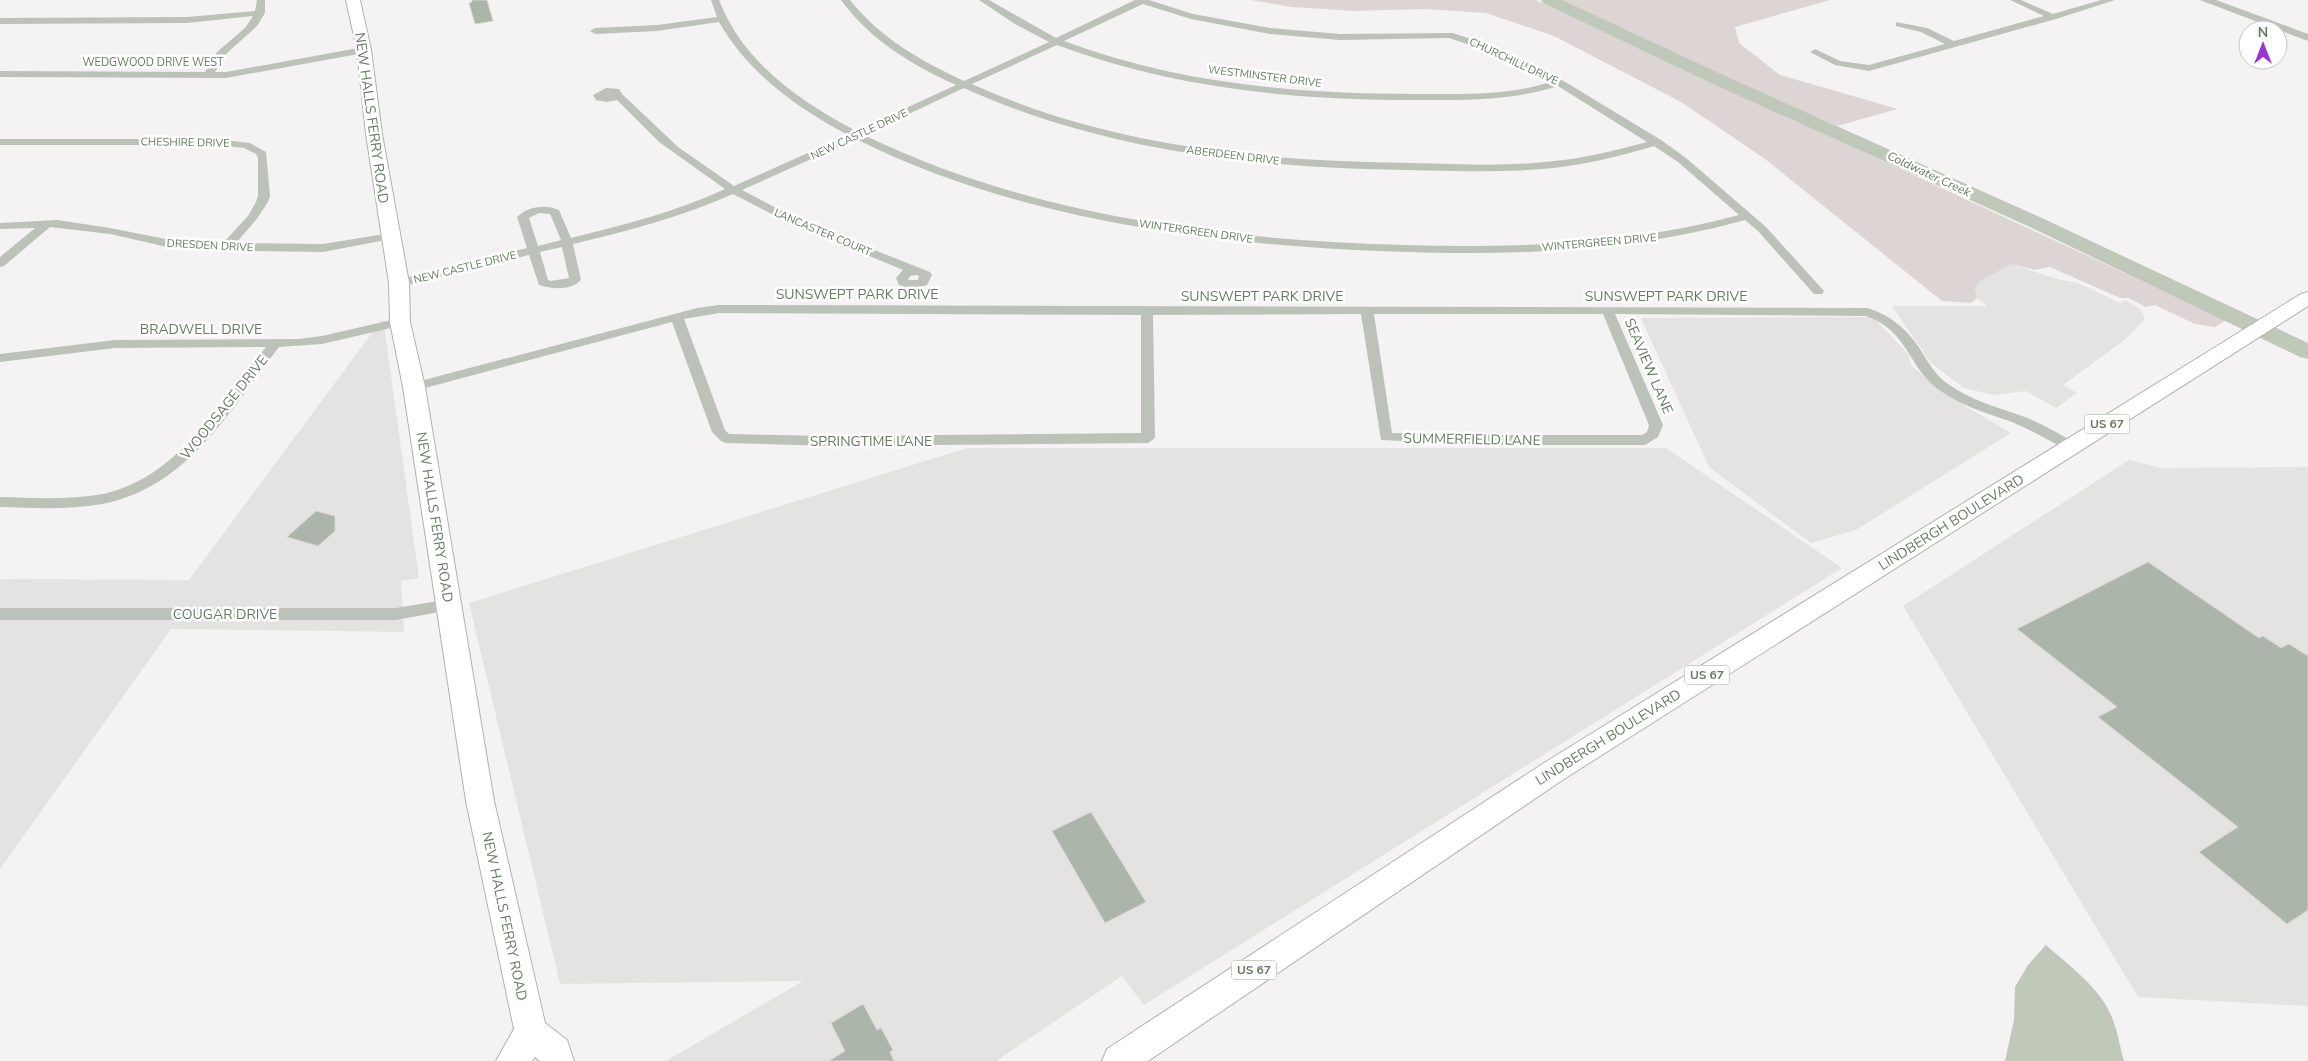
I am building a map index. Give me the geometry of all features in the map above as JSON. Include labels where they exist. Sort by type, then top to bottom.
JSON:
[{"type":"main road","name":"NEW HALLS FERRY ROAD","points":[[353,0],[364,50],[385,211],[392,236],[399,283],[400,322],[414,387],[480,801],[531,1032]]},
{"type":"main road","name":"LINDBERGH BOULEVARD","points":[[1119,1061],[1554,771],[2308,298]]},
{"type":"main road","points":[[513,1061],[531,1032],[556,1052],[557,1061]]},
{"type":"street","points":[[208,75],[221,54],[255,24],[261,13],[261,0]]},
{"type":"street","name":"WINTERGREEN DRIVE","points":[[715,0],[720,19],[742,50],[774,82],[810,108],[856,135],[940,171],[1037,202],[1154,226],[1247,239],[1351,247],[1438,249],[1577,246],[1682,233],[1747,216]]},
{"type":"street","name":"ABERDEEN DRIVE","points":[[845,0],[862,21],[892,46],[963,86],[1021,109],[1114,135],[1198,151],[1292,162],[1354,166],[1541,166],[1582,160],[1658,142]]},
{"type":"street","name":"WESTMINSTER DRIVE","points":[[983,0],[1026,27],[1056,41],[1111,60],[1184,78],[1246,88],[1307,94],[1470,97],[1529,91],[1560,82]]},
{"type":"street","points":[[2014,0],[2053,17]]},
{"type":"street","points":[[1815,52],[1838,62],[1870,68],[2111,0]]},
{"type":"street","points":[[2206,0],[2306,36]]},
{"type":"street","name":"NEW CASTLE DRIVE","points":[[399,283],[646,223],[734,191],[1142,1]]},
{"type":"street","name":"CHURCHILL DRIVE","points":[[1142,1],[1217,22],[1270,32],[1388,38],[1436,34],[1455,36],[1494,50],[1560,82],[1658,142],[1707,180],[1762,229],[1818,291]]},
{"type":"street","points":[[0,21],[187,20],[261,13]]},
{"type":"street","points":[[595,31],[657,28],[720,19]]},
{"type":"street","points":[[1899,24],[1924,30],[1953,44]]},
{"type":"street","name":"WEDGWOOD DRIVE WEST","points":[[0,74],[226,75],[364,50]]},
{"type":"street","name":"LANCASTER COURT","points":[[617,96],[622,97],[640,119],[674,150],[734,191],[781,215],[913,271]]},
{"type":"street","name":"CHESHIRE DRIVE","points":[[0,142],[215,142],[238,144],[253,148],[260,152],[263,158],[264,196],[252,218],[226,246]]},
{"type":"street","name":"NEW CASTLE DRIVE","points":[[548,209],[555,212],[566,242],[575,280],[567,284],[550,285],[543,282],[531,250],[523,217],[538,210],[548,209]]},
{"type":"street","points":[[0,263],[46,224]]},
{"type":"street","name":"DRESDEN DRIVE","points":[[0,226],[73,225],[176,245],[323,248],[392,236]]},
{"type":"street","name":"SUNSWEPT PARK DRIVE","points":[[414,387],[701,311],[739,309],[1854,311],[1879,315],[1889,322],[1914,348],[1918,359],[1930,377],[1950,392],[1976,406],[2032,425],[2071,447]]},
{"type":"street","name":"SPRINGTIME LANE","points":[[676,318],[719,432],[726,438],[916,441],[1148,438],[1147,311]]},
{"type":"street","name":"SUMMERFIELD LANE","points":[[1367,311],[1379,380],[1386,437],[1497,440],[1646,440],[1654,434]]},
{"type":"street","name":"SEAVIEW LANE","points":[[1608,311],[1656,425],[1654,434]]},
{"type":"street","name":"BRADWELL DRIVE","points":[[0,358],[115,344],[275,344],[322,340],[400,322]]},
{"type":"street","name":"WOODSAGE DRIVE","points":[[0,502],[82,503],[129,492],[154,481],[176,465],[191,450],[275,344]]},
{"type":"street","name":"COUGAR DRIVE","points":[[0,614],[396,614],[450,605]]},
{"type":"shaded area","points":[[1251,0],[1536,0],[2226,320],[2215,327],[2195,324],[2155,305],[2146,307],[2128,298],[2120,298],[2050,267],[2035,270],[2012,264],[1980,281],[1975,288],[1977,298],[1971,303],[1942,301],[1765,159],[1681,102],[1554,36],[1486,13],[1424,9],[1355,11],[1292,7]]},
{"type":"shaded area","points":[[1561,0],[1830,0],[1735,27],[1739,43],[1780,75],[1898,109],[1837,126],[1725,78]]},
{"type":"shaded area","points":[[2012,264],[2057,279],[2078,283],[2120,303],[2125,300],[2140,309],[2145,319],[2126,339],[2063,385],[2077,393],[2056,408],[2026,391],[1993,395],[1964,388],[1931,363],[1892,306],[1987,306],[1977,298],[1975,288],[1980,281]]},
{"type":"shaded area","points":[[1873,317],[1909,355],[1911,365],[1940,391],[2011,433],[1856,530],[1811,543],[1709,467],[1641,318]]},
{"type":"shaded area","points":[[383,318],[419,578],[401,581],[404,632],[171,629],[0,869],[0,579],[189,580]]},
{"type":"shaded area","points":[[967,448],[1666,448],[1842,568],[1144,1005],[1122,976],[996,1061],[666,1061],[803,981],[560,984],[469,603]]},
{"type":"shaded area","points":[[2129,460],[2161,468],[2308,467],[2308,1006],[2138,997],[1903,606]]},
{"type":"shaded area","points":[[2046,945],[2080,975],[2103,1000],[2114,1021],[2124,1061],[2005,1061],[2014,1020],[2015,987],[2028,965]]},
{"type":"building","points":[[472,0],[487,0],[493,21],[475,24],[469,3]]},
{"type":"building","points":[[316,511],[335,516],[335,531],[318,546],[287,537]]},
{"type":"building","points":[[2148,562],[2259,638],[2263,636],[2281,648],[2289,644],[2308,656],[2308,910],[2287,924],[2199,852],[2238,827],[2098,717],[2117,707],[2017,629]]},
{"type":"building","points":[[1091,812],[1146,902],[1105,923],[1052,831]]},
{"type":"building","points":[[863,1004],[877,1030],[881,1028],[893,1050],[890,1052],[894,1061],[829,1061],[845,1051],[831,1023]]},
{"type":"waterway","name":"Coldwater Creek","points":[[1549,0],[1717,79],[2037,223],[2308,352]]}]
